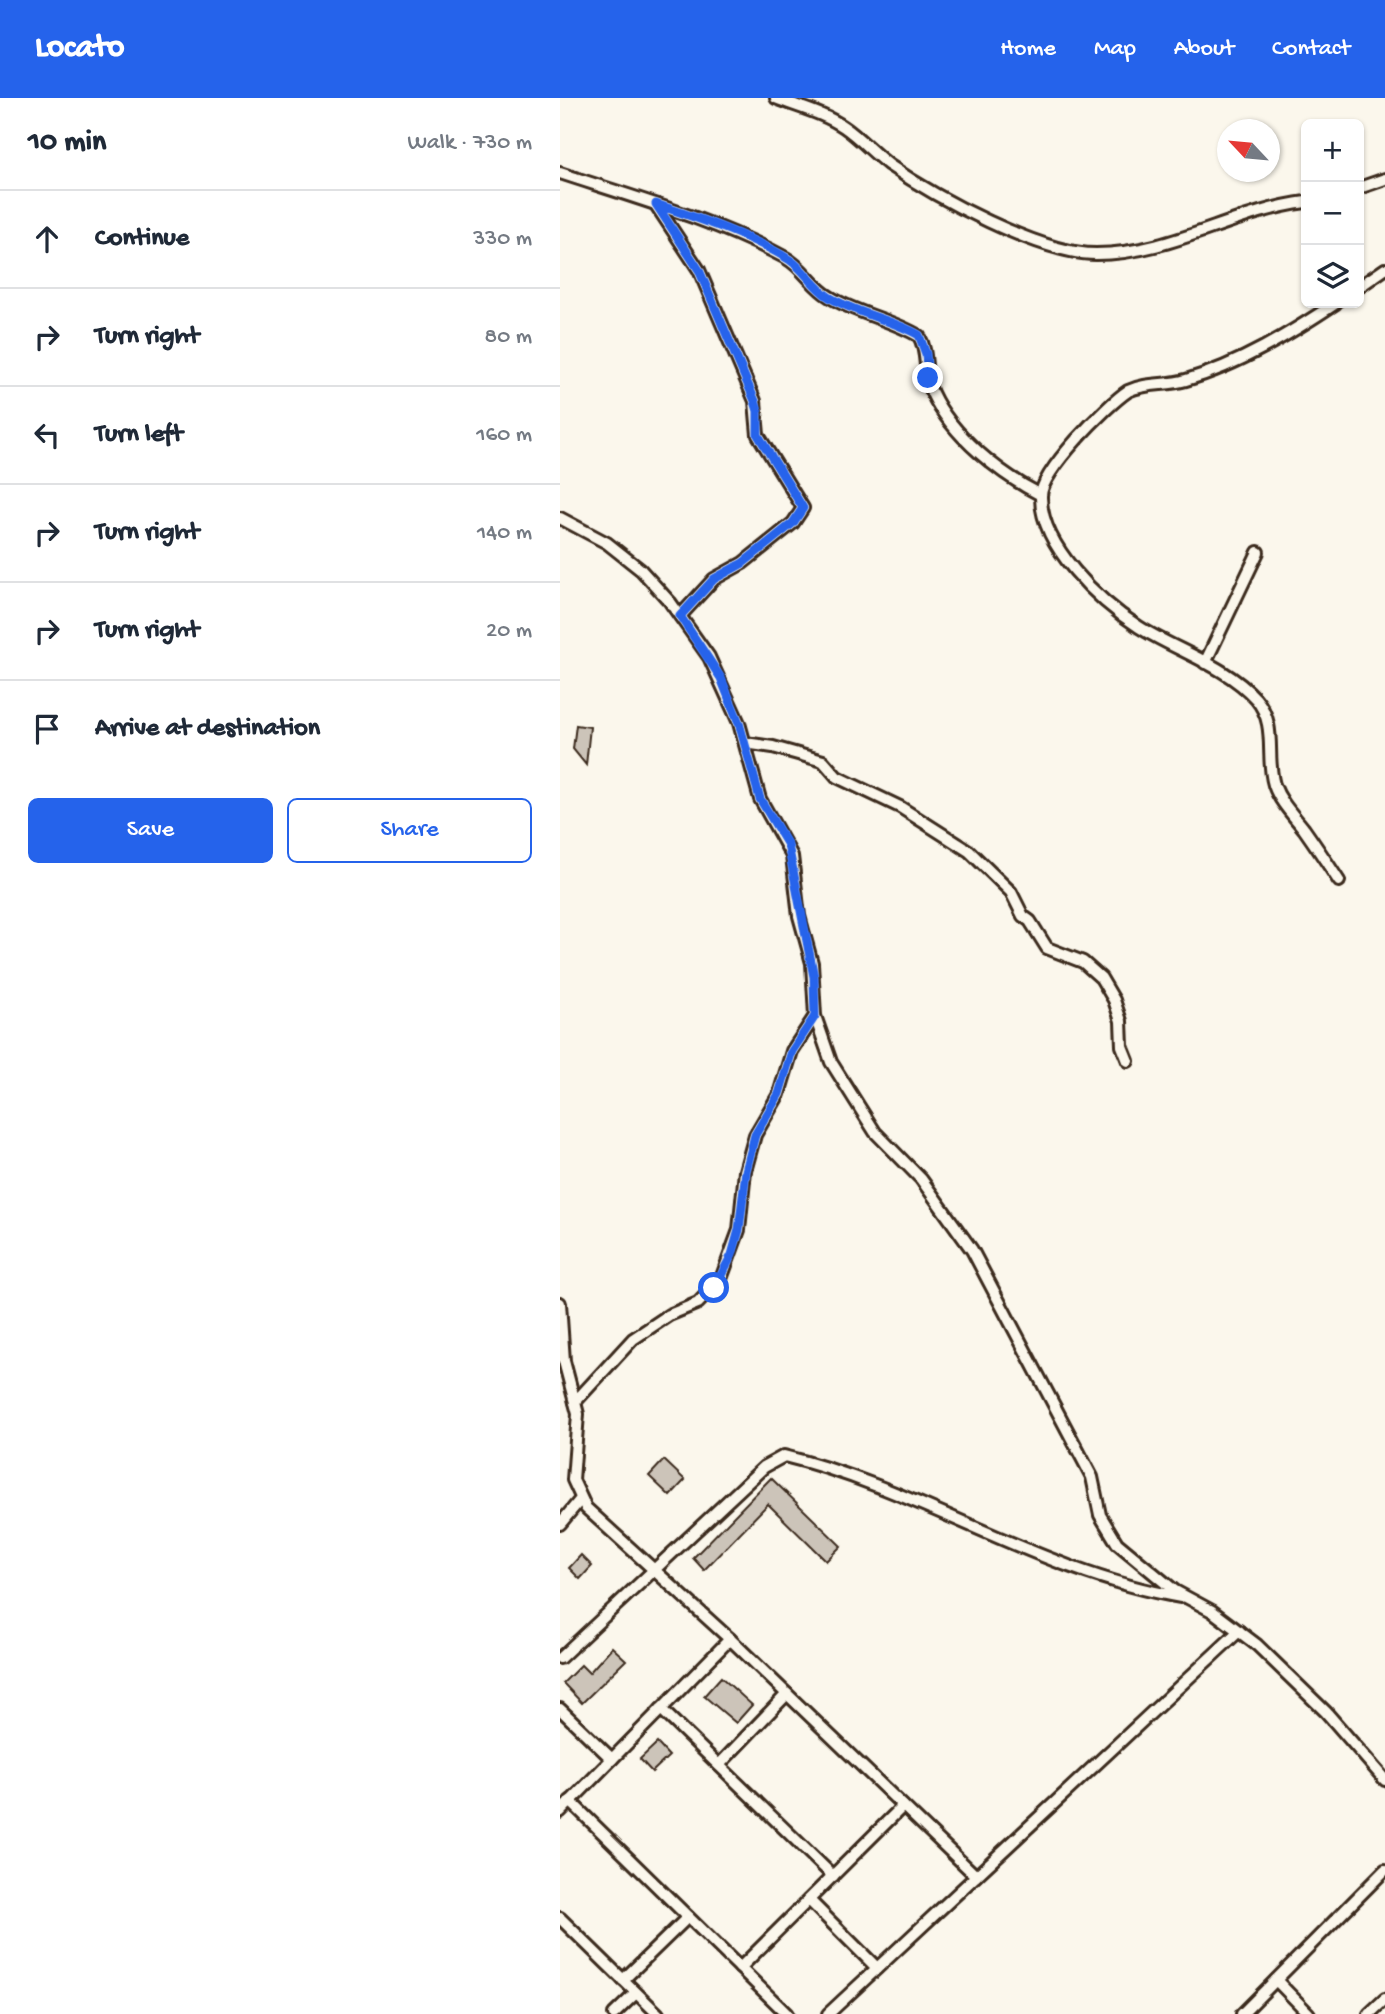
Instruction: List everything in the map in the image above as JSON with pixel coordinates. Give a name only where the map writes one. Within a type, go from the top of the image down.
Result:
[{"type":"street","points":[[776,98],[845,127],[907,177],[1009,232],[1051,246],[1096,254],[1157,245],[1213,230],[1267,209],[1301,203]]},
{"type":"street","points":[[560,173],[705,220],[788,259],[801,268],[815,287],[831,298],[919,335],[926,354],[931,391],[943,410],[984,455],[1041,495],[1056,543],[1081,579],[1138,626],[1205,663],[1255,698],[1264,712],[1271,734],[1274,785],[1339,881]]},
{"type":"street","points":[[1364,186],[1385,179]]},
{"type":"street","points":[[656,204],[699,270],[755,401],[758,411],[758,435],[803,508],[793,523],[743,563],[714,579],[680,616]]},
{"type":"street","points":[[1364,284],[1385,270]]},
{"type":"street","points":[[1041,495],[1047,479],[1059,461],[1128,391],[1138,387],[1185,381],[1208,373],[1286,334],[1328,308]]},
{"type":"street","points":[[560,518],[589,532],[625,556],[656,585],[721,678],[745,743],[760,799],[792,856],[799,916],[812,963],[815,1016],[831,1062],[874,1132],[921,1179],[972,1250],[1092,1477],[1100,1515],[1110,1534],[1185,1598]]},
{"type":"street","points":[[1205,663],[1258,552]]},
{"type":"street","points":[[745,743],[773,747],[823,761],[837,777],[900,807],[969,851],[1011,892],[1023,916],[1030,921],[1047,948],[1083,962],[1101,978],[1114,1000],[1121,1021],[1122,1046],[1128,1061]]},
{"type":"street","points":[[575,1402],[633,1339],[658,1321],[698,1303],[721,1279],[739,1230],[746,1171],[755,1135],[779,1094],[792,1051],[815,1016]]},
{"type":"street","points":[[560,1303],[564,1361],[575,1402],[578,1426],[572,1470],[580,1500],[600,1524],[654,1568],[730,1639],[976,1876]]},
{"type":"street","points":[[560,1658],[764,1467],[784,1456],[876,1486],[1105,1579],[1185,1598],[1212,1611],[1239,1631],[1326,1712],[1385,1780]]},
{"type":"street","points":[[560,1524],[580,1500]]},
{"type":"street","points":[[828,2014],[1239,1631]]},
{"type":"street","points":[[560,1812],[730,1639]]},
{"type":"street","points":[[719,1765],[787,1694]]},
{"type":"street","points":[[560,1709],[612,1759]]},
{"type":"street","points":[[661,1709],[833,1876]]},
{"type":"street","points":[[570,1801],[787,2014]]},
{"type":"street","points":[[740,1968],[904,1806]]},
{"type":"street","points":[[1242,2014],[1385,1870]]},
{"type":"street","points":[[809,1900],[877,1968]]},
{"type":"street","points":[[623,1980],[688,1917]]},
{"type":"street","points":[[560,1918],[658,2014]]},
{"type":"street","points":[[1276,1980],[1309,2014]]},
{"type":"street","points":[[614,2014],[636,1993]]},
{"type":"street","points":[[1369,2014],[1385,1998]]},
{"type":"building","points":[[576,725],[590,727],[586,765],[573,749]]},
{"type":"building","points":[[664,1460],[685,1480],[670,1496],[649,1476]]},
{"type":"building","points":[[771,1478],[841,1546],[826,1561],[768,1504],[704,1570],[693,1558]]},
{"type":"building","points":[[581,1555],[592,1566],[580,1579],[569,1568]]},
{"type":"building","points":[[612,1647],[626,1660],[582,1703],[563,1683],[581,1665],[589,1673]]},
{"type":"building","points":[[721,1677],[752,1705],[736,1723],[704,1696]]},
{"type":"building","points":[[657,1743],[669,1756],[652,1772],[640,1759]]},
{"type":"route","points":[[714,1288],[732,1255],[739,1230],[749,1153],[755,1135],[779,1094],[792,1051],[815,1016],[814,977],[799,916],[794,868],[788,845],[760,799],[739,723],[721,678],[680,616],[702,589],[721,573],[739,566],[793,523],[803,512],[803,508],[758,435],[758,411],[755,401],[737,365],[699,270],[656,204],[705,220],[788,259],[801,268],[815,287],[831,298],[919,335],[926,354],[928,378]]}]
